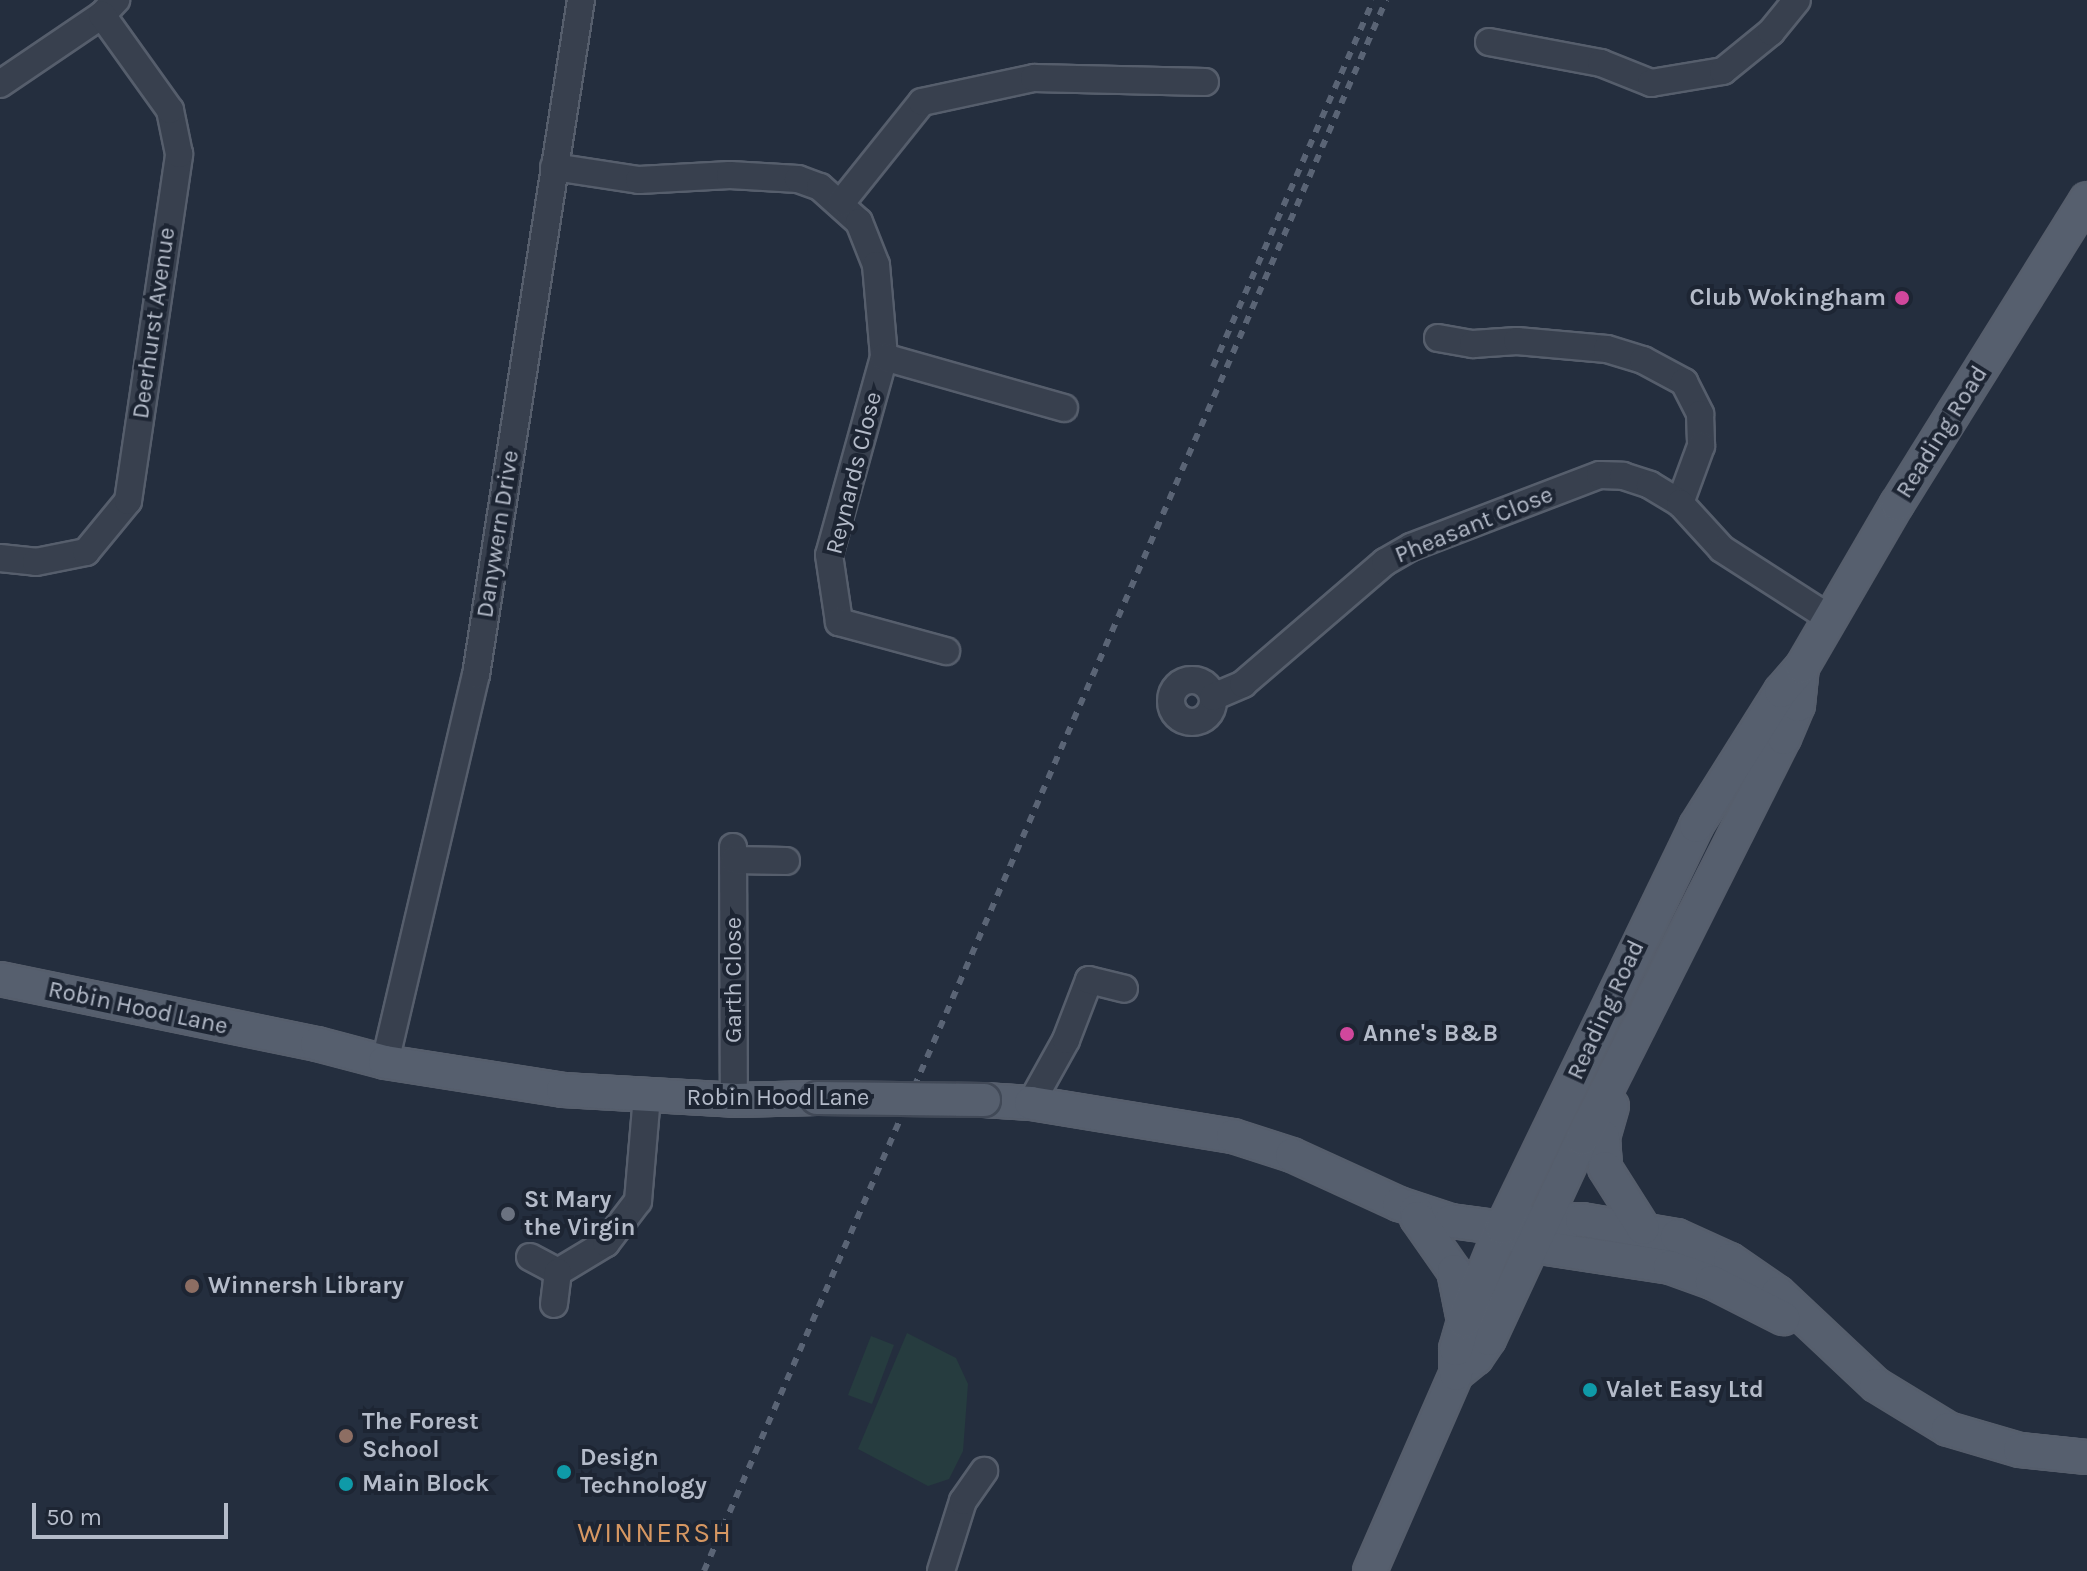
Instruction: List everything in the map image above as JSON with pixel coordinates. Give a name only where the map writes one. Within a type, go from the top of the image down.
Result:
[{"type":"main road","name":"Reading Road","points":[[1370,1571],[1456,1374],[1456,1349],[1464,1321],[1502,1228],[1696,826],[1781,691],[1802,667],[1828,617],[2087,199]]},
{"type":"main road","name":"Reading Road","points":[[1456,1374],[1476,1358],[1489,1339],[1618,1067],[1784,738],[1798,705],[1802,667]]},
{"type":"main road","name":"Robin Hood Lane","points":[[0,979],[317,1044],[385,1062],[563,1090],[734,1100],[817,1098],[1031,1103],[1233,1136],[1292,1155],[1416,1211],[1451,1221],[1540,1233]]},
{"type":"main road","points":[[1618,1067],[1603,1137],[1602,1157],[1610,1181],[1643,1228]]},
{"type":"main road","points":[[1416,1211],[1417,1218],[1454,1271],[1464,1321]]},
{"type":"main road","points":[[1540,1233],[1582,1220],[1677,1236],[1730,1260],[1778,1293],[1876,1385],[1948,1429],[2020,1450],[2087,1457]]},
{"type":"main road","points":[[1540,1233],[1670,1267],[1726,1288],[1829,1339]]},
{"type":"street","name":"Danywern Drive","points":[[385,1062],[476,675],[581,0]]},
{"type":"street","points":[[1489,42],[1601,63],[1651,83],[1723,71],[1771,32],[1797,0]]},
{"type":"street","points":[[0,84],[109,8]]},
{"type":"street","name":"Deerhurst Avenue","points":[[0,558],[36,562],[86,552],[128,501],[179,154],[170,110],[109,8]]},
{"type":"street","points":[[841,203],[922,102],[1034,78],[1205,82]]},
{"type":"street","name":"Reynards Close","points":[[554,167],[639,180],[730,175],[798,179],[820,187],[859,222],[876,265],[884,357],[829,555],[839,622],[946,651]]},
{"type":"street","points":[[1438,338],[1473,344],[1517,341],[1607,349],[1643,360],[1684,382],[1700,414],[1701,446],[1680,503]]},
{"type":"street","name":"Reynards Close","points":[[884,357],[1064,408]]},
{"type":"street","name":"Pheasant Close","points":[[1213,697],[1243,684],[1385,562],[1411,547],[1600,475],[1623,476],[1650,485],[1680,503],[1722,549],[1828,617]]},
{"type":"street","name":"Garth Close","points":[[734,1100],[734,854],[786,861]]},
{"type":"street","points":[[1031,1103],[1066,1040],[1089,980],[1124,989]]},
{"type":"street","points":[[558,1272],[606,1243],[638,1201],[647,1097]]},
{"type":"street","points":[[530,1257],[558,1272]]},
{"type":"street","points":[[554,1304],[558,1272]]},
{"type":"street","points":[[941,1571],[963,1501],[984,1471]]},
{"type":"green space","points":[[907,1333],[956,1358],[968,1384],[963,1451],[949,1479],[928,1486],[858,1449]]},
{"type":"green space","points":[[871,1336],[894,1345],[872,1404],[848,1395]]},
{"type":"railway","points":[[1213,367],[1373,0]]},
{"type":"railway","points":[[704,1571],[1386,0]]},
{"type":"place","name":"Club Wokingham","points":[[1902,298]]},
{"type":"place","name":"Anne's B&B","points":[[1347,1034]]},
{"type":"place","name":"St Mary the Virgin","points":[[508,1214]]},
{"type":"place","name":"Winnersh Library","points":[[192,1286]]},
{"type":"place","name":"Valet Easy Ltd","points":[[1590,1390]]},
{"type":"place","name":"The Forest School","points":[[346,1436]]},
{"type":"place","name":"Design Technology","points":[[564,1472]]},
{"type":"place","name":"Main Block","points":[[346,1484]]},
{"type":"district","name":"WINNERSH","points":[[655,1533]]}]
